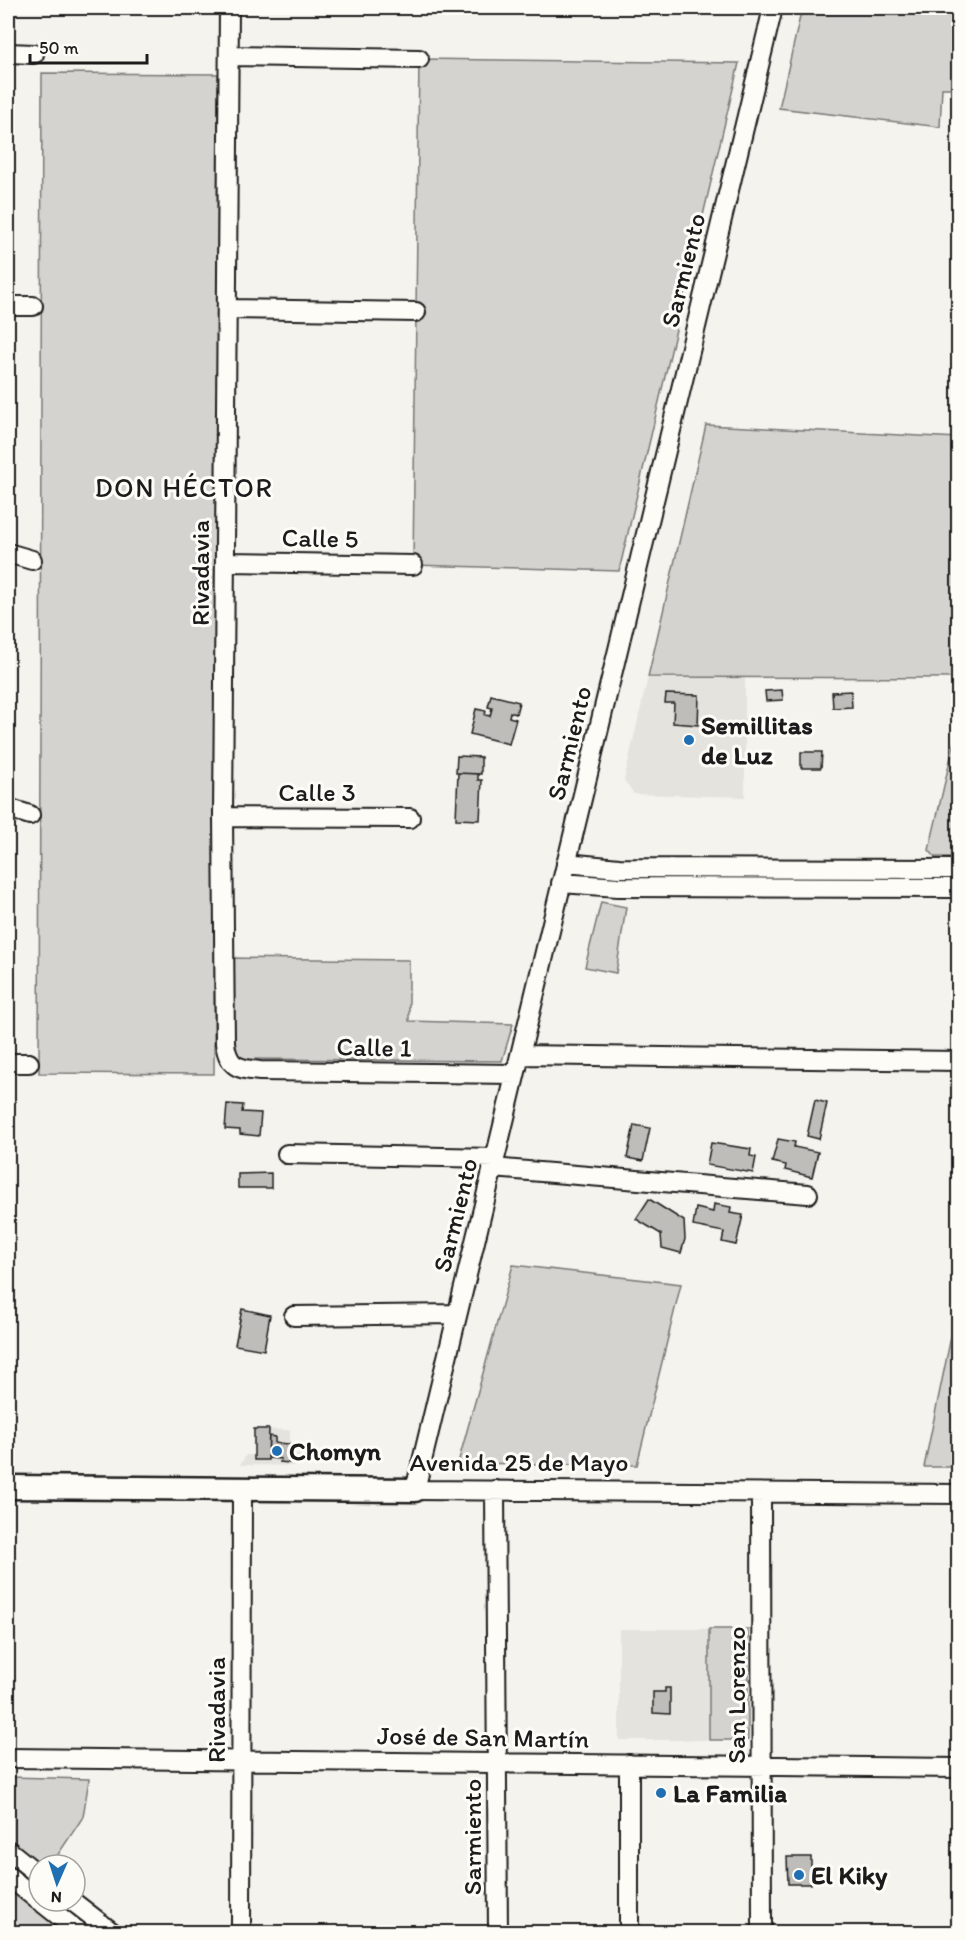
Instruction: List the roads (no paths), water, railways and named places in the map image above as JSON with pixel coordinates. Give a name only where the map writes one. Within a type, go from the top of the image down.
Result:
[{"type":"main road","name":"Avenida 25 de Mayo","points":[[8,1487],[415,1490]]},
{"type":"street","name":"Rivadavia","points":[[229,8],[223,817],[225,1043],[227,1056],[233,1065]]},
{"type":"street","name":"Sarmiento","points":[[415,1490],[773,8]]},
{"type":"street","points":[[8,53],[34,54]]},
{"type":"street","points":[[229,56],[419,59]]},
{"type":"street","points":[[8,306],[33,306]]},
{"type":"street","points":[[227,309],[416,312]]},
{"type":"street","points":[[8,553],[32,560]]},
{"type":"street","name":"Calle 5","points":[[225,562],[413,565]]},
{"type":"street","points":[[8,808],[30,816]]},
{"type":"street","name":"Calle 3","points":[[223,817],[411,818]]},
{"type":"street","points":[[566,863],[619,868],[958,869]]},
{"type":"street","points":[[561,883],[618,888],[958,888]]},
{"type":"street","points":[[520,1055],[958,1061]]},
{"type":"street","points":[[8,1063],[29,1063]]},
{"type":"street","name":"Calle 1","points":[[233,1065],[247,1070],[260,1071],[515,1074]]},
{"type":"street","points":[[287,1154],[494,1163],[808,1194]]},
{"type":"street","points":[[294,1316],[457,1314]]},
{"type":"street","name":"Rivadavia","points":[[241,1932],[242,1488]]},
{"type":"street","name":"Avenida 25 de Mayo","points":[[415,1490],[958,1494]]},
{"type":"street","name":"Sarmiento","points":[[495,1490],[498,1932]]},
{"type":"street","name":"San Lorenzo","points":[[761,1492],[762,1932]]},
{"type":"street","name":"José de San Martín","points":[[8,1758],[958,1768]]},
{"type":"street","points":[[629,1932],[630,1764]]},
{"type":"street","points":[[8,1850],[27,1865]]},
{"type":"street","points":[[8,1876],[27,1891]]},
{"type":"street","points":[[54,1913],[79,1932]]},
{"type":"street","points":[[87,1913],[112,1932]]},
{"type":"place","name":"Semillitas de Luz","points":[[689,740]]},
{"type":"place","name":"Chomyn","points":[[277,1451]]},
{"type":"place","name":"La Familia","points":[[661,1793]]},
{"type":"place","name":"El Kiky","points":[[799,1875]]},
{"type":"district","name":"DON HÉCTOR","points":[[184,487]]}]
